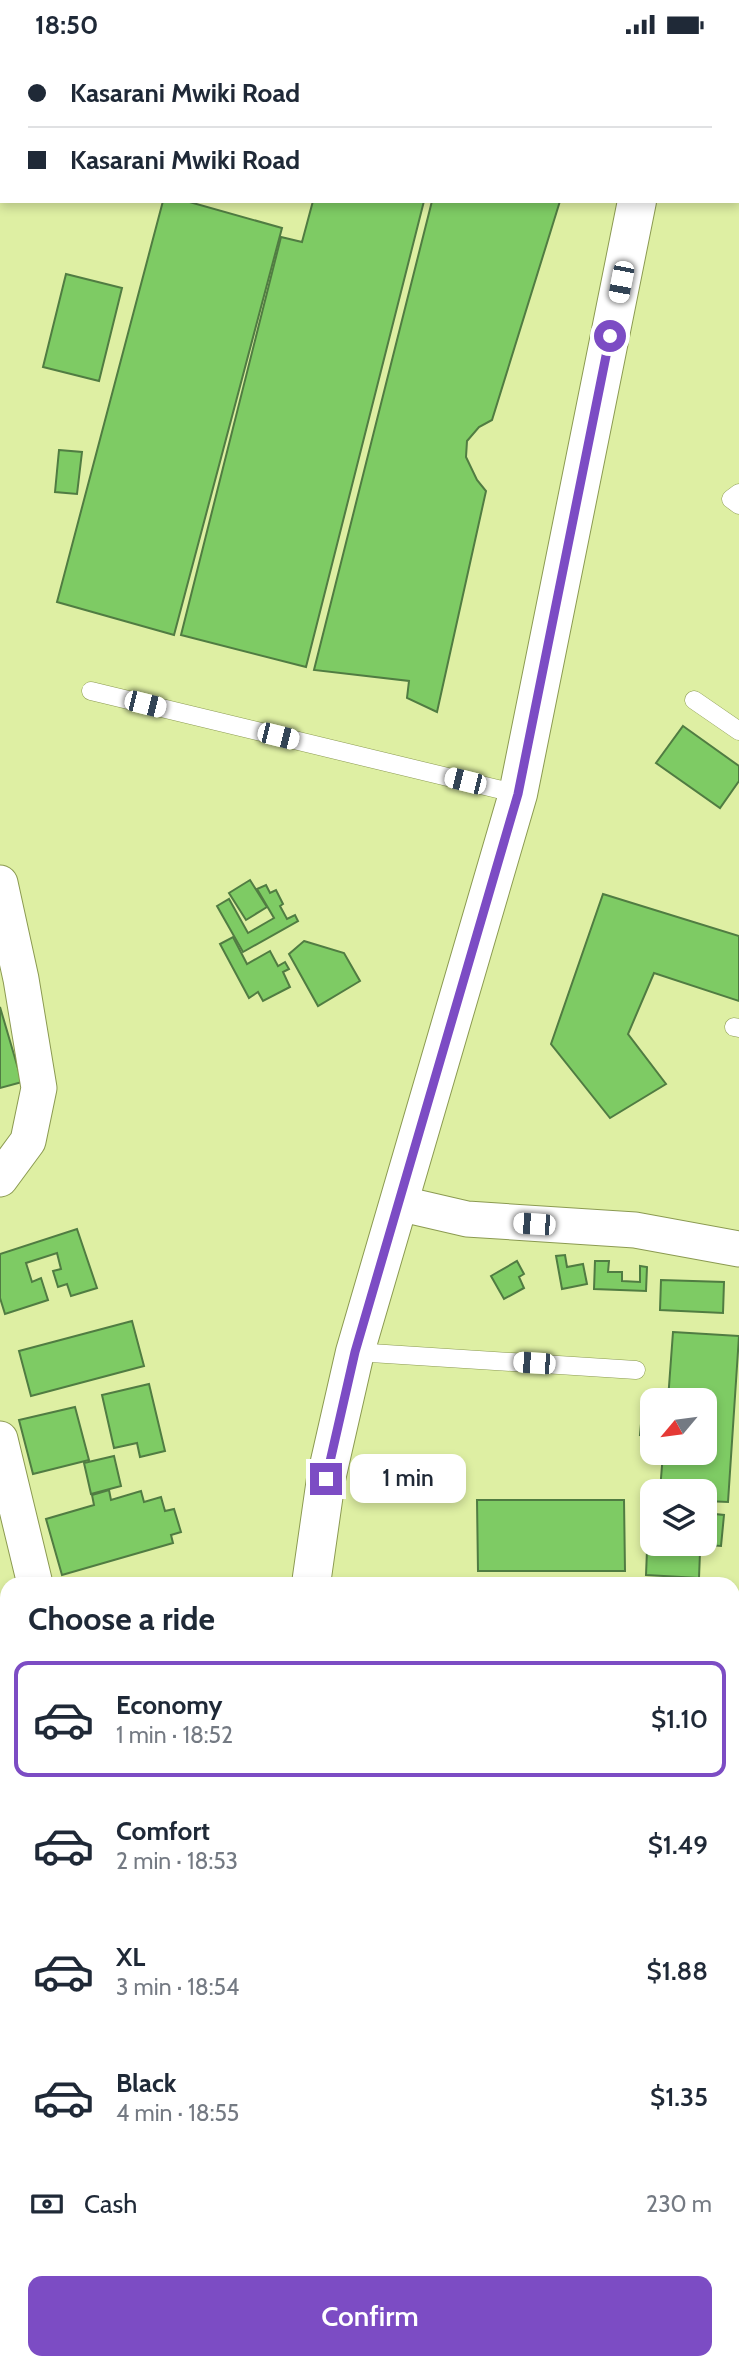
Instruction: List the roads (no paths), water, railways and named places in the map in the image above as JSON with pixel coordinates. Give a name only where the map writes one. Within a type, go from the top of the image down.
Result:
[{"type":"main road","points":[[312,1577],[326,1479],[355,1352],[518,794],[637,203]]},
{"type":"street","points":[[0,883],[21,979],[39,1088],[28,1141],[0,1179]]},
{"type":"street","points":[[398,1203],[467,1219],[635,1230],[739,1249]]},
{"type":"street","points":[[0,1439],[33,1577]]},
{"type":"lane","points":[[739,493],[731,499],[739,505]]},
{"type":"lane","points":[[91,691],[518,794]]},
{"type":"lane","points":[[694,700],[739,731]]},
{"type":"lane","points":[[355,1352],[636,1370]]}]
